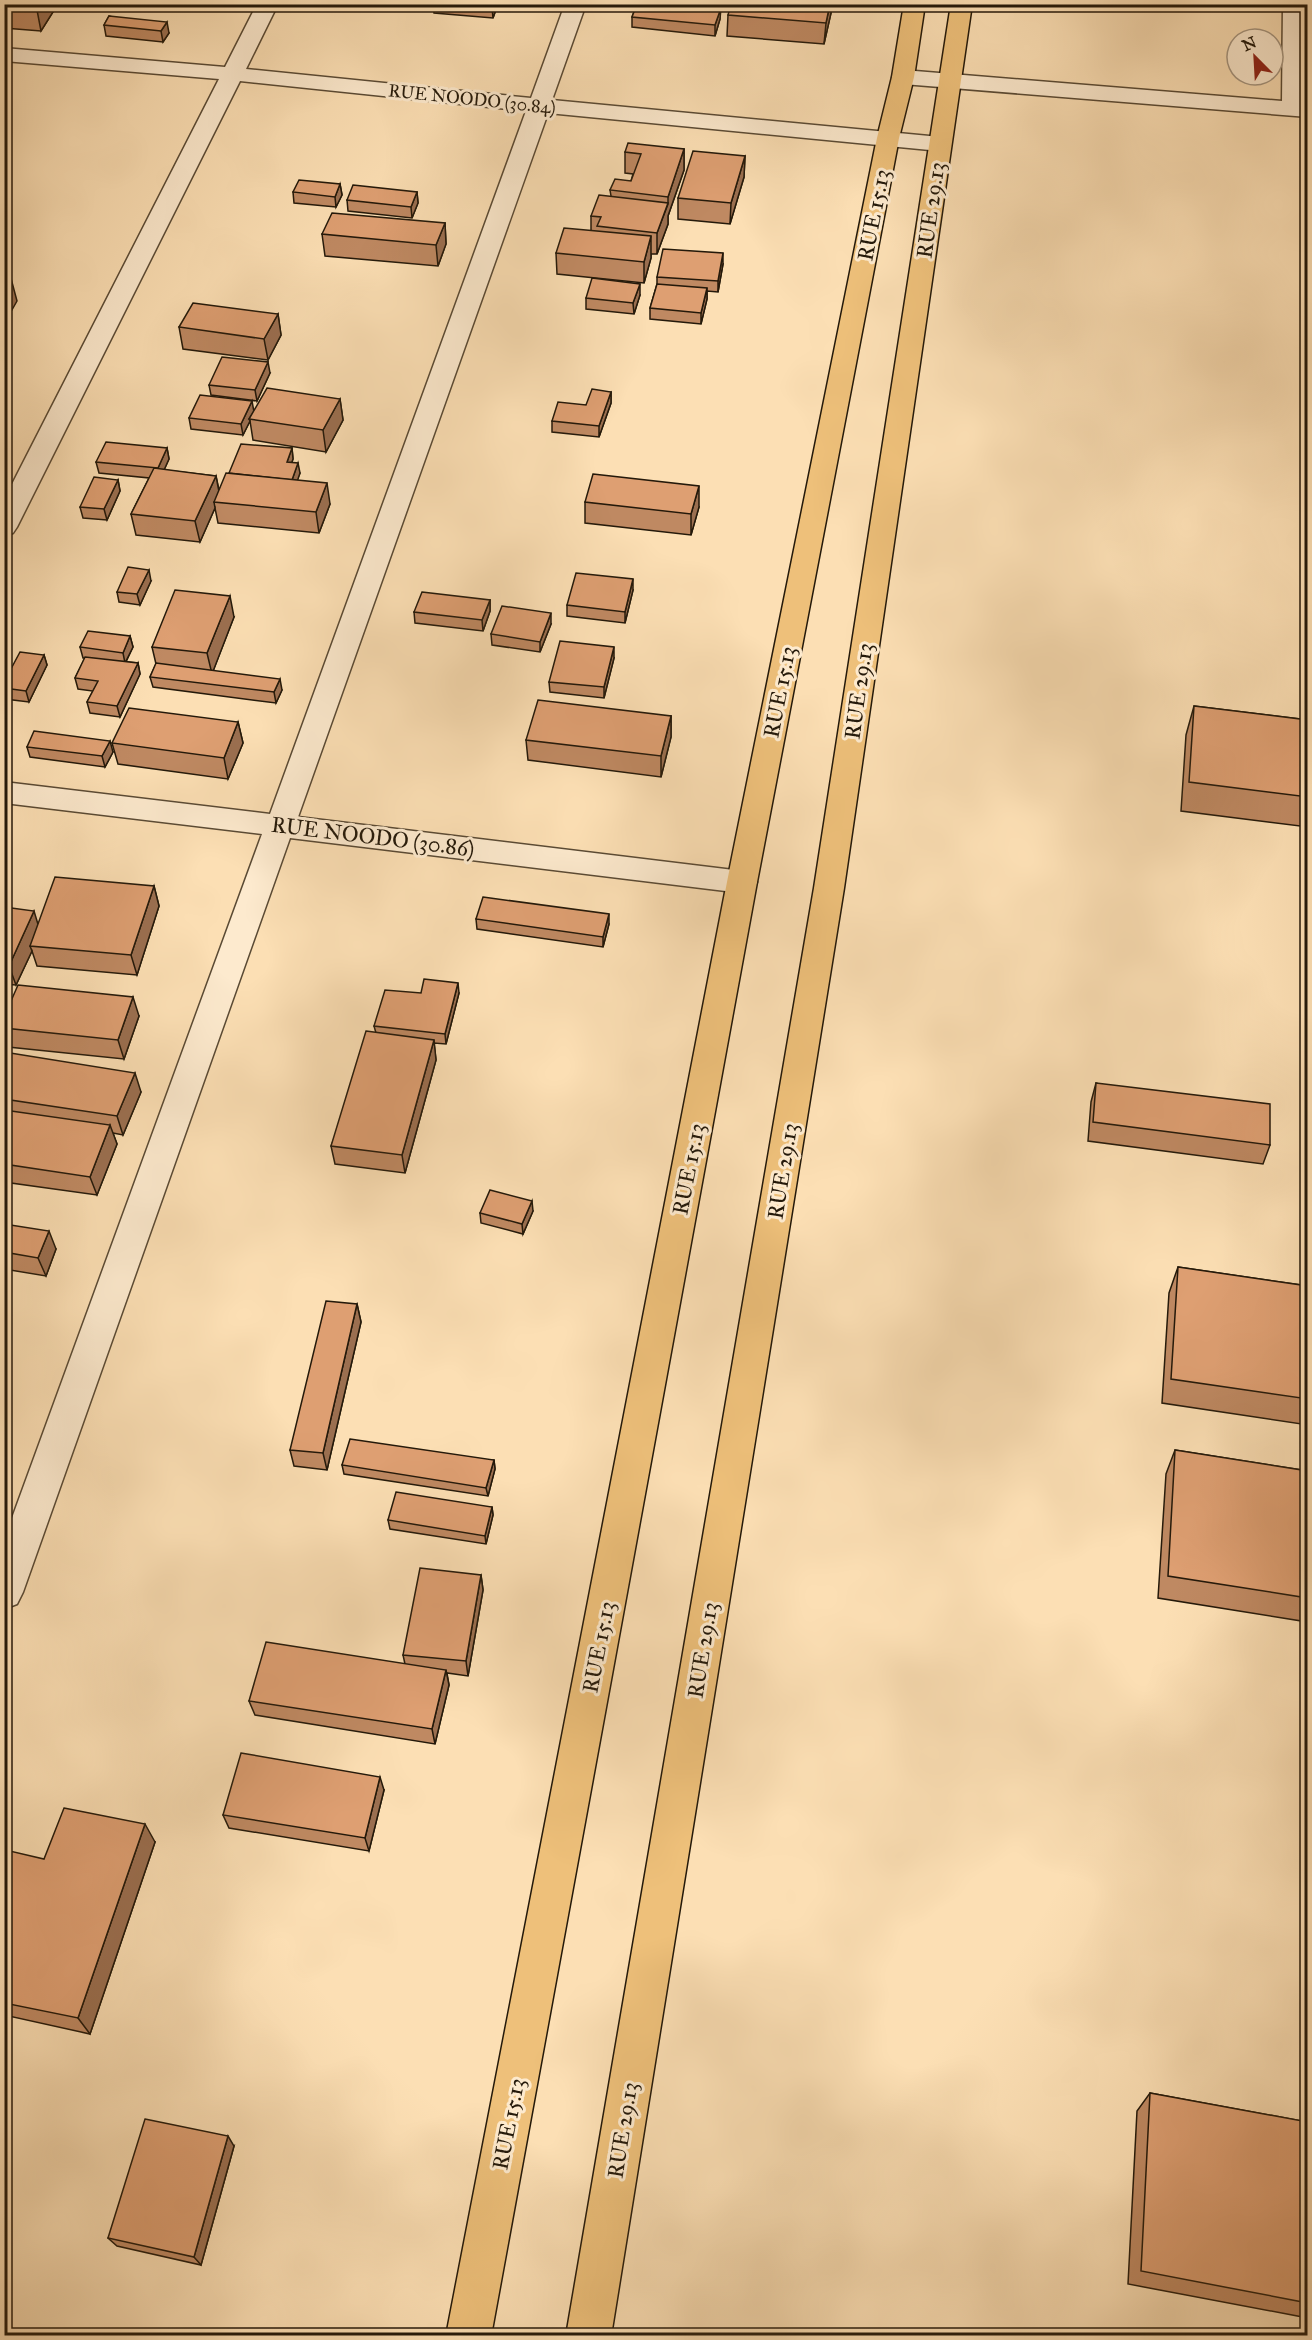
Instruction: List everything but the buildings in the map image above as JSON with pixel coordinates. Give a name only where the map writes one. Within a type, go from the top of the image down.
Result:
[{"type":"main road","name":"RUE 15.13","points":[[468,2336],[742,882],[888,138],[903,76],[915,4]]},
{"type":"main road","name":"RUE 29.13","points":[[588,2336],[829,888],[962,4]]},
{"type":"street","points":[[4,527],[268,4]]},
{"type":"street","points":[[4,1592],[576,4]]},
{"type":"street","points":[[903,76],[1300,109],[1294,4]]},
{"type":"street","name":"RUE NOODO (30.84)","points":[[4,54],[233,74],[940,144]]},
{"type":"street","name":"RUE NOODO (30.86)","points":[[4,792],[742,882]]}]
